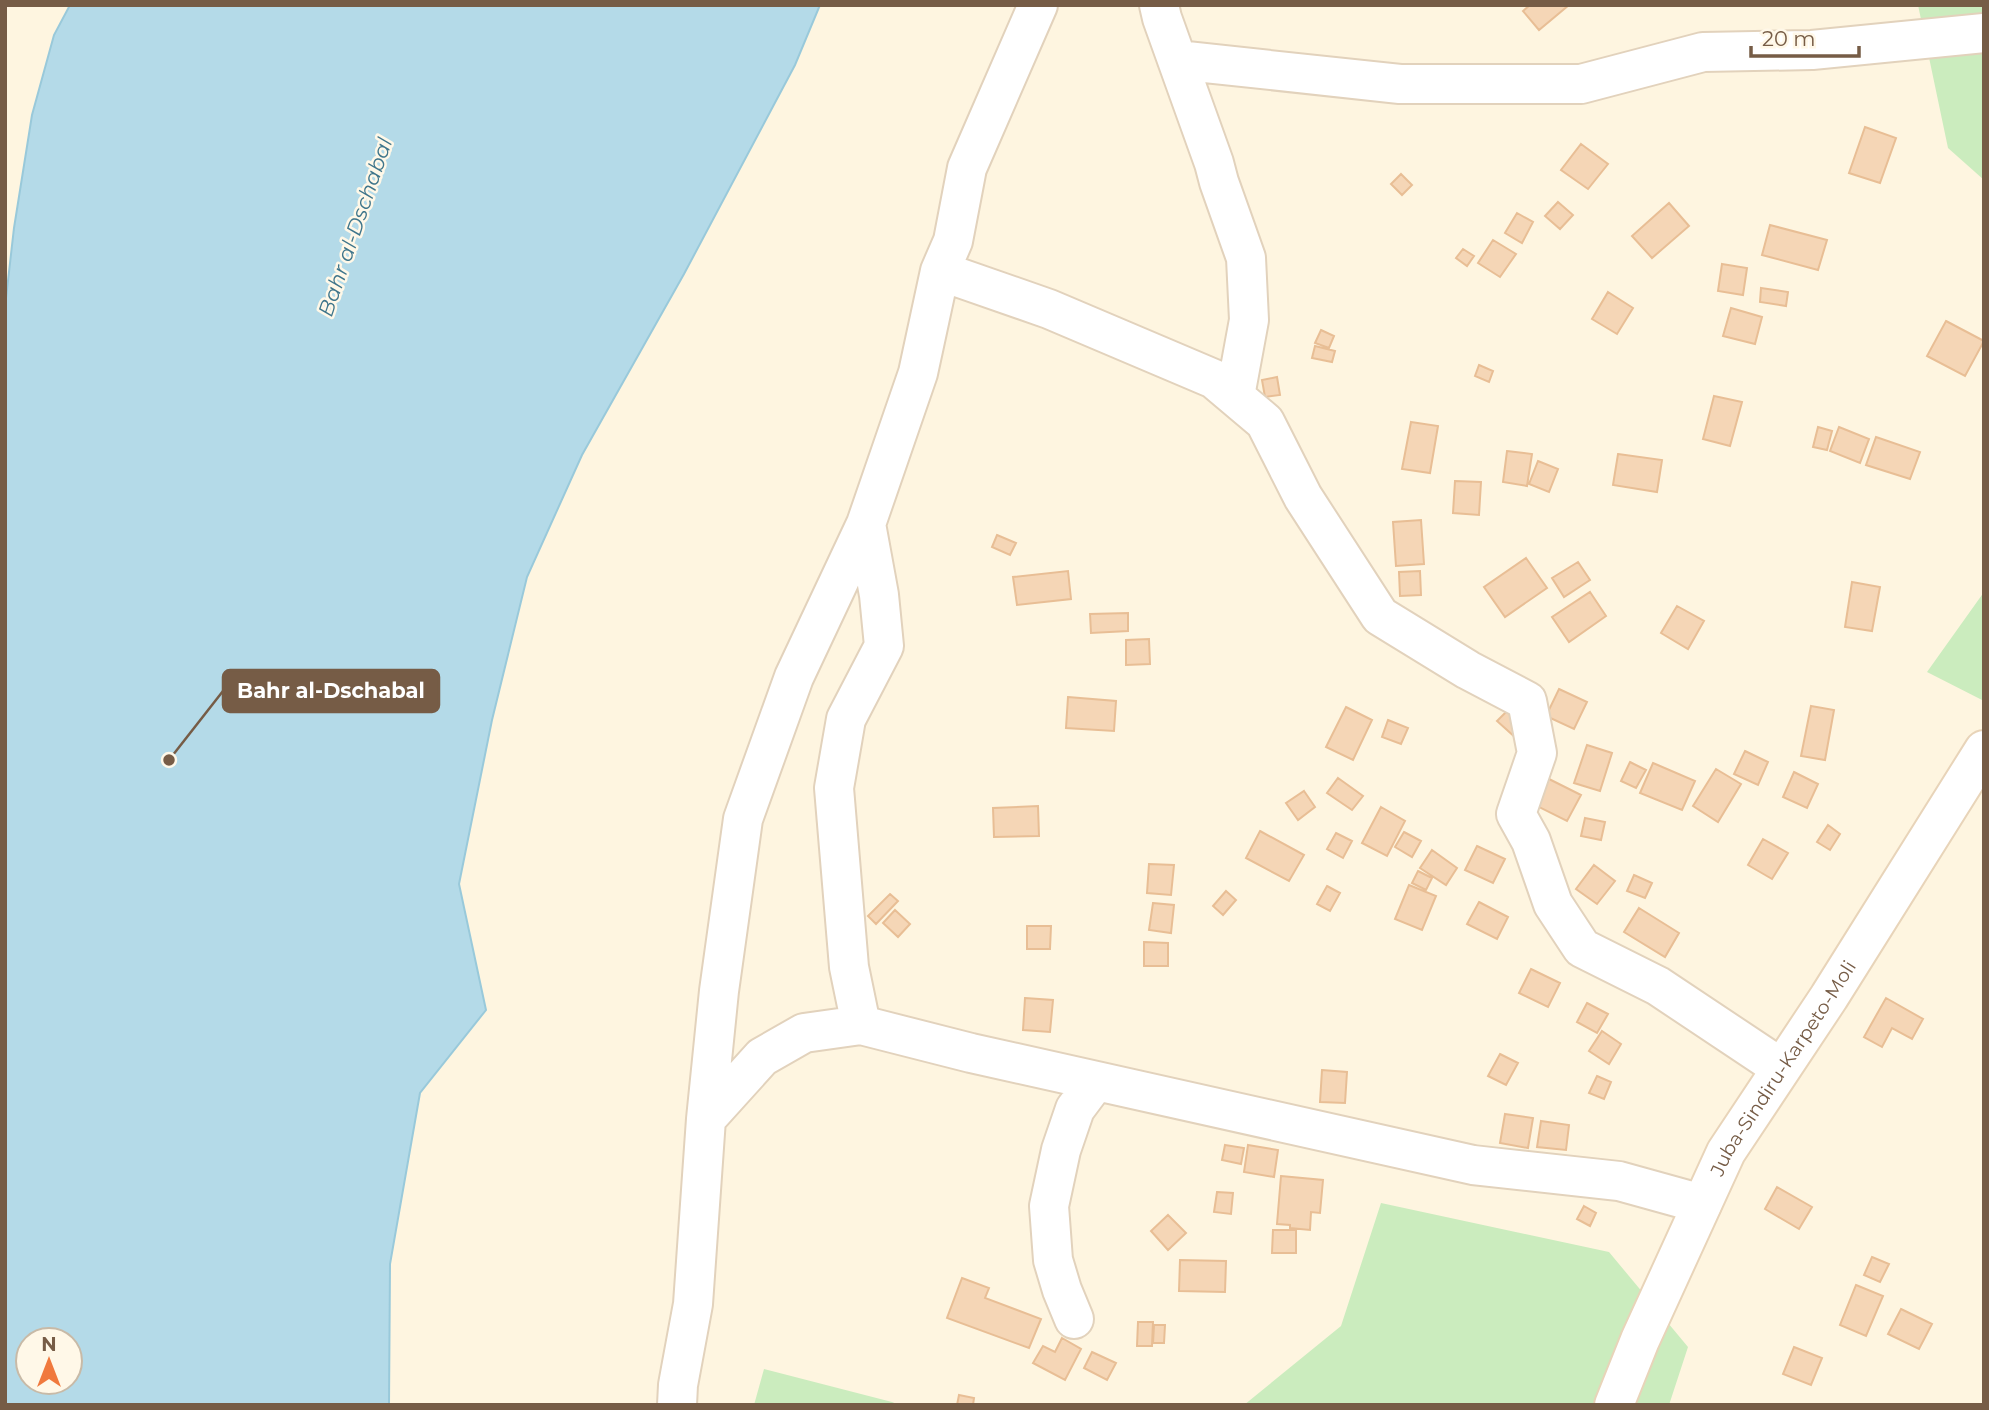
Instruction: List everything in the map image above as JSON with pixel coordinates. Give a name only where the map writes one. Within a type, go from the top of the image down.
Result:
[{"type":"street","points":[[677,1405],[692,1304],[719,991],[743,819],[794,677],[866,524],[918,373],[940,271],[953,241],[967,168],[1038,5]]},
{"type":"street","points":[[1159,5],[1246,258],[1249,320],[1235,396]]},
{"type":"street","points":[[1177,60],[1400,84],[1581,84],[1703,52],[1812,50],[1984,33]]},
{"type":"street","points":[[940,271],[1049,309],[1214,379],[1265,422],[1303,497],[1380,616],[1468,670],[1527,701],[1537,753],[1516,814],[1531,841],[1553,904],[1582,948],[1658,986],[1781,1068]]},
{"type":"street","points":[[861,1025],[849,967],[834,788],[846,719],[884,646],[879,594],[866,524]]},
{"type":"street","name":"Juba-Sindiru-Karpeto-Moli","points":[[1614,1405],[1640,1340],[1726,1152],[1829,997],[1984,750]]},
{"type":"street","points":[[706,1119],[762,1057],[804,1033],[861,1025],[971,1053],[1473,1165],[1619,1181],[1702,1204]]},
{"type":"street","points":[[1074,1319],[1053,1260],[1049,1206],[1061,1150],[1075,1109],[1096,1081]]},
{"type":"green space","points":[[1918,5],[1984,5],[1984,180],[1948,148]]},
{"type":"green space","points":[[1984,592],[1984,701],[1927,672]]},
{"type":"green space","points":[[1381,1203],[1609,1252],[1688,1347],[1669,1405],[1244,1405],[1341,1326]]},
{"type":"green space","points":[[764,1369],[892,1402],[899,1405],[754,1405]]},
{"type":"water","points":[[70,5],[820,5],[795,65],[684,274],[582,455],[527,577],[492,720],[459,884],[486,1010],[420,1093],[390,1264],[389,1405],[5,1405],[5,307],[32,115],[54,35]]},
{"type":"building","points":[[1530,5],[1569,5],[1539,30],[1523,11]]},
{"type":"building","points":[[1865,127],[1896,138],[1880,183],[1849,173]]},
{"type":"building","points":[[1581,144],[1608,164],[1588,189],[1561,170]]},
{"type":"building","points":[[1401,174],[1412,185],[1402,195],[1391,184]]},
{"type":"building","points":[[1558,202],[1573,215],[1560,229],[1545,216]]},
{"type":"building","points":[[1669,203],[1689,226],[1652,258],[1632,236]]},
{"type":"building","points":[[1517,213],[1533,222],[1522,243],[1505,233]]},
{"type":"building","points":[[1770,225],[1827,240],[1818,270],[1762,255]]},
{"type":"building","points":[[1493,240],[1516,254],[1500,277],[1478,263]]},
{"type":"building","points":[[1463,249],[1474,256],[1467,266],[1456,258]]},
{"type":"building","points":[[1722,264],[1747,268],[1743,295],[1718,291]]},
{"type":"building","points":[[1761,288],[1788,292],[1786,306],[1760,302]]},
{"type":"building","points":[[1608,292],[1633,308],[1617,334],[1592,319]]},
{"type":"building","points":[[1731,308],[1762,317],[1755,344],[1723,336]]},
{"type":"building","points":[[1946,321],[1984,341],[1965,376],[1927,356]]},
{"type":"building","points":[[1321,330],[1334,336],[1329,348],[1315,343]]},
{"type":"building","points":[[1315,346],[1335,351],[1332,362],[1312,358]]},
{"type":"building","points":[[1479,365],[1493,371],[1489,382],[1475,376]]},
{"type":"building","points":[[1277,377],[1280,395],[1265,397],[1262,380]]},
{"type":"building","points":[[1714,396],[1742,402],[1730,446],[1703,439]]},
{"type":"building","points":[[1411,422],[1438,426],[1430,473],[1402,469]]},
{"type":"building","points":[[1818,427],[1832,431],[1827,450],[1813,447]]},
{"type":"building","points":[[1839,427],[1869,439],[1860,463],[1830,451]]},
{"type":"building","points":[[1876,437],[1920,452],[1910,479],[1866,465]]},
{"type":"building","points":[[1507,451],[1532,454],[1527,486],[1503,482]]},
{"type":"building","points":[[1618,454],[1662,460],[1657,492],[1613,485]]},
{"type":"building","points":[[1538,461],[1558,469],[1549,492],[1529,484]]},
{"type":"building","points":[[1455,481],[1481,482],[1479,515],[1453,513]]},
{"type":"building","points":[[1421,520],[1424,564],[1396,566],[1393,522]]},
{"type":"building","points":[[997,535],[1016,543],[1010,555],[992,547]]},
{"type":"building","points":[[1526,558],[1547,588],[1505,617],[1484,587]]},
{"type":"building","points":[[1578,562],[1590,580],[1564,597],[1552,578]]},
{"type":"building","points":[[1068,571],[1071,599],[1017,605],[1013,577]]},
{"type":"building","points":[[1420,571],[1421,595],[1400,596],[1399,572]]},
{"type":"building","points":[[1852,582],[1880,587],[1872,631],[1845,627]]},
{"type":"building","points":[[1590,592],[1606,616],[1569,642],[1552,617]]},
{"type":"building","points":[[1677,606],[1704,621],[1688,649],[1661,633]]},
{"type":"building","points":[[1128,613],[1128,631],[1091,633],[1090,614]]},
{"type":"building","points":[[1149,639],[1150,664],[1126,665],[1126,640]]},
{"type":"building","points":[[1559,689],[1587,702],[1574,729],[1546,716]]},
{"type":"building","points":[[1068,697],[1116,701],[1114,731],[1066,728]]},
{"type":"building","points":[[1811,706],[1834,710],[1825,760],[1801,756]]},
{"type":"building","points":[[1346,707],[1372,720],[1353,760],[1326,747]]},
{"type":"building","points":[[1511,707],[1516,738],[1497,721]]},
{"type":"building","points":[[1388,720],[1408,728],[1401,744],[1382,737]]},
{"type":"building","points":[[1587,745],[1612,753],[1600,791],[1574,783]]},
{"type":"building","points":[[1745,751],[1768,762],[1758,785],[1734,774]]},
{"type":"building","points":[[1630,762],[1646,770],[1636,788],[1621,781]]},
{"type":"building","points":[[1653,763],[1695,781],[1682,810],[1640,793]]},
{"type":"building","points":[[1716,769],[1741,784],[1718,822],[1693,806]]},
{"type":"building","points":[[1794,772],[1818,784],[1807,808],[1783,797]]},
{"type":"building","points":[[1537,773],[1581,795],[1567,821],[1523,799]]},
{"type":"building","points":[[1338,778],[1363,796],[1352,810],[1327,793]]},
{"type":"building","points":[[1304,791],[1315,807],[1298,820],[1286,803]]},
{"type":"building","points":[[1038,806],[1039,836],[994,837],[993,808]]},
{"type":"building","points":[[1381,807],[1405,821],[1387,856],[1362,843]]},
{"type":"building","points":[[1585,818],[1605,822],[1601,840],[1581,836]]},
{"type":"building","points":[[1828,825],[1840,834],[1830,850],[1817,842]]},
{"type":"building","points":[[1260,831],[1304,855],[1289,881],[1246,858]]},
{"type":"building","points":[[1404,832],[1421,841],[1412,857],[1395,847]]},
{"type":"building","points":[[1336,833],[1352,841],[1343,858],[1327,849]]},
{"type":"building","points":[[1763,839],[1788,853],[1772,879],[1748,865]]},
{"type":"building","points":[[1477,846],[1505,859],[1493,883],[1465,870]]},
{"type":"building","points":[[1432,850],[1457,868],[1446,885],[1420,868]]},
{"type":"building","points":[[1149,864],[1174,865],[1171,895],[1147,893]]},
{"type":"building","points":[[1594,865],[1615,881],[1597,904],[1576,889]]},
{"type":"building","points":[[1418,871],[1432,878],[1426,890],[1412,883]]},
{"type":"building","points":[[1634,875],[1652,883],[1645,898],[1627,891]]},
{"type":"building","points":[[1409,885],[1436,896],[1422,930],[1395,919]]},
{"type":"building","points":[[1327,886],[1340,893],[1330,911],[1317,904]]},
{"type":"building","points":[[1226,891],[1236,900],[1223,915],[1213,906]]},
{"type":"building","points":[[890,894],[898,901],[876,924],[868,916]]},
{"type":"building","points":[[1479,902],[1508,917],[1497,939],[1467,924]]},
{"type":"building","points":[[1153,903],[1174,905],[1171,933],[1149,930]]},
{"type":"building","points":[[1639,908],[1679,933],[1665,957],[1624,932]]},
{"type":"building","points":[[895,910],[910,924],[898,937],[883,923]]},
{"type":"building","points":[[1027,926],[1051,926],[1050,949],[1027,949]]},
{"type":"building","points":[[1144,942],[1168,943],[1168,966],[1144,966]]},
{"type":"building","points":[[1531,969],[1560,983],[1548,1007],[1519,993]]},
{"type":"building","points":[[1025,998],[1053,1000],[1050,1032],[1023,1030]]},
{"type":"building","points":[[1886,998],[1923,1019],[1912,1039],[1892,1028],[1882,1047],[1864,1037]]},
{"type":"building","points":[[1587,1003],[1608,1014],[1597,1033],[1577,1022]]},
{"type":"building","points":[[1602,1031],[1621,1044],[1609,1064],[1589,1051]]},
{"type":"building","points":[[1500,1054],[1518,1063],[1506,1085],[1488,1076]]},
{"type":"building","points":[[1322,1070],[1347,1072],[1345,1103],[1320,1102]]},
{"type":"building","points":[[1597,1076],[1611,1082],[1604,1099],[1589,1093]]},
{"type":"building","points":[[1505,1114],[1533,1118],[1528,1148],[1500,1143]]},
{"type":"building","points":[[1541,1121],[1569,1125],[1566,1150],[1537,1147]]},
{"type":"building","points":[[1225,1145],[1244,1148],[1241,1164],[1222,1160]]},
{"type":"building","points":[[1248,1145],[1278,1150],[1274,1177],[1244,1172]]},
{"type":"building","points":[[1281,1176],[1323,1180],[1320,1213],[1311,1212],[1310,1230],[1277,1224]]},
{"type":"building","points":[[1777,1187],[1812,1207],[1799,1229],[1765,1209]]},
{"type":"building","points":[[1217,1192],[1233,1193],[1231,1214],[1214,1212]]},
{"type":"building","points":[[1584,1206],[1596,1213],[1590,1226],[1577,1219]]},
{"type":"building","points":[[1168,1215],[1186,1233],[1168,1250],[1151,1231]]},
{"type":"building","points":[[1273,1230],[1296,1230],[1296,1253],[1272,1253]]},
{"type":"building","points":[[1872,1257],[1889,1264],[1880,1282],[1864,1275]]},
{"type":"building","points":[[1180,1260],[1226,1261],[1225,1292],[1179,1291]]},
{"type":"building","points":[[962,1278],[989,1288],[985,1298],[1041,1319],[1029,1348],[947,1318]]},
{"type":"building","points":[[1856,1285],[1883,1296],[1866,1336],[1840,1325]]},
{"type":"building","points":[[1901,1309],[1932,1324],[1919,1349],[1888,1334]]},
{"type":"building","points":[[1138,1322],[1153,1322],[1152,1346],[1137,1346]]},
{"type":"building","points":[[1154,1325],[1165,1325],[1164,1343],[1153,1343]]},
{"type":"building","points":[[1062,1338],[1081,1349],[1065,1380],[1033,1363],[1043,1346],[1055,1352]]},
{"type":"building","points":[[1794,1347],[1822,1358],[1811,1385],[1783,1374]]},
{"type":"building","points":[[1092,1352],[1116,1363],[1107,1380],[1084,1368]]},
{"type":"building","points":[[959,1395],[974,1398],[973,1405],[957,1405]]},
{"type":"place","name":"Bahr al-Dschabal","points":[[169,760]]}]
